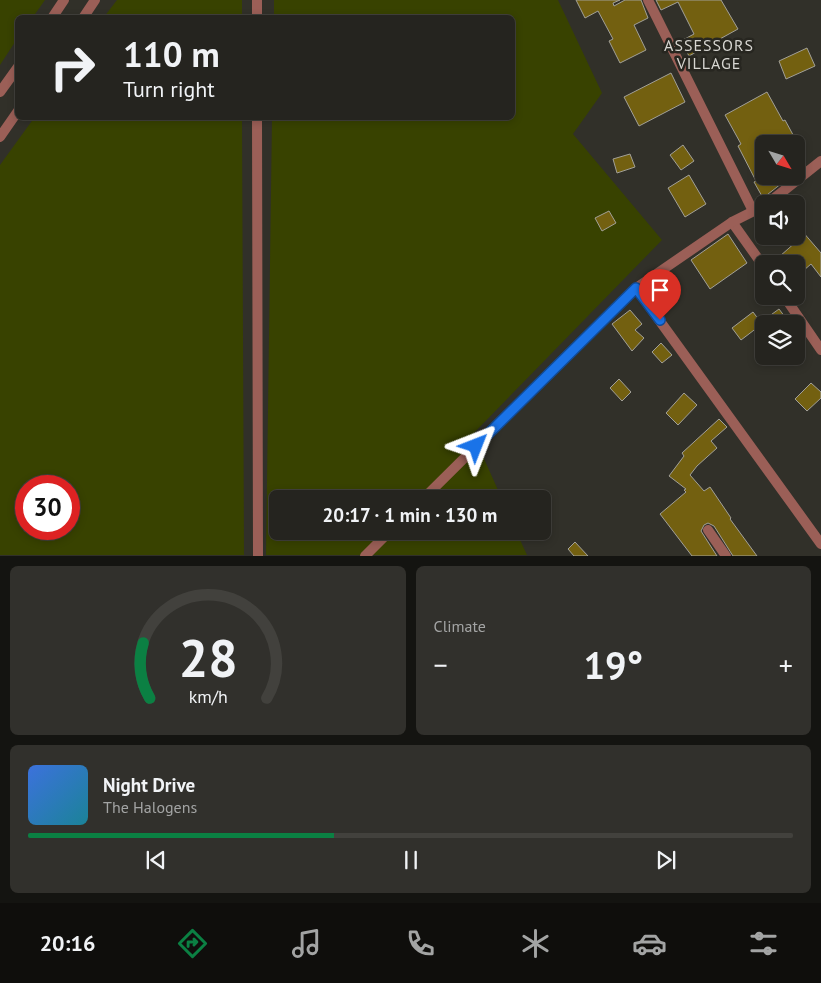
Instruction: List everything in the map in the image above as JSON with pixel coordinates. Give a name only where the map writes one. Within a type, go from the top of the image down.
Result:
[{"type":"street","points":[[54,15],[64,0]]},
{"type":"street","points":[[85,15],[95,0]]},
{"type":"street","points":[[257,0],[258,15]]},
{"type":"street","points":[[432,490],[636,288],[732,222],[753,211],[648,0]]},
{"type":"street","points":[[0,92],[15,71]]},
{"type":"street","points":[[0,136],[15,115]]},
{"type":"street","points":[[258,120],[258,556]]},
{"type":"street","points":[[778,195],[821,161]]},
{"type":"street","points":[[732,222],[755,255]]},
{"type":"street","points":[[636,288],[821,544]]},
{"type":"street","points":[[790,305],[821,350]]},
{"type":"street","points":[[708,530],[726,556]]},
{"type":"street","points":[[365,556],[381,540]]},
{"type":"green space","points":[[0,0],[45,0],[34,15],[15,15],[15,42],[0,65]]},
{"type":"green space","points":[[117,0],[242,0],[242,15],[106,15]]},
{"type":"green space","points":[[274,0],[558,0],[602,93],[573,134],[662,240],[473,434],[498,490],[269,490],[269,540],[520,540],[527,555],[266,555],[272,120],[515,120],[515,15],[274,15]]},
{"type":"green space","points":[[33,120],[242,120],[244,555],[0,555],[0,165]]},
{"type":"building","points":[[576,0],[620,0],[613,3],[614,6],[625,0],[641,0],[648,18],[634,25],[646,50],[620,63],[609,41],[613,39],[598,11],[585,18]]},
{"type":"building","points":[[656,0],[721,0],[738,29],[689,56],[681,41],[694,34],[678,2],[661,10]]},
{"type":"building","points":[[807,48],[815,66],[786,79],[779,61]]},
{"type":"building","points":[[671,73],[685,102],[639,126],[624,97]]},
{"type":"building","points":[[767,92],[793,135],[755,135],[755,179],[738,146],[741,144],[725,115]]},
{"type":"building","points":[[683,145],[694,161],[681,170],[670,155]]},
{"type":"building","points":[[630,154],[635,167],[617,173],[613,159]]},
{"type":"building","points":[[689,175],[706,204],[685,217],[668,188]]},
{"type":"building","points":[[756,185],[780,185],[767,195],[761,195]]},
{"type":"building","points":[[609,211],[616,223],[602,231],[595,218]]},
{"type":"building","points":[[728,234],[747,263],[710,289],[691,260]]},
{"type":"building","points":[[805,234],[821,253],[821,277],[811,264],[805,269],[805,255],[781,255],[792,245],[805,245]]},
{"type":"building","points":[[779,309],[784,315],[771,315]]},
{"type":"building","points":[[630,310],[642,324],[635,330],[644,338],[632,351],[612,324]]},
{"type":"building","points":[[753,312],[755,315],[755,329],[741,340],[732,328]]},
{"type":"building","points":[[661,343],[672,355],[662,363],[652,352]]},
{"type":"building","points":[[619,379],[631,392],[622,401],[610,388]]},
{"type":"building","points":[[811,383],[821,392],[821,398],[807,411],[795,399]]},
{"type":"building","points":[[684,393],[697,405],[678,425],[666,413]]},
{"type":"building","points":[[719,419],[727,427],[711,441],[717,448],[690,475],[704,491],[710,487],[757,556],[733,556],[714,526],[708,523],[704,525],[701,531],[717,556],[692,556],[660,514],[686,492],[684,490],[686,489],[669,476],[684,456],[682,453]]},
{"type":"building","points":[[575,542],[588,556],[574,556],[568,549]]},
{"type":"district","name":"ASSESSORS VILLAGE","points":[[709,54]]},
{"type":"route","points":[[476,446],[636,288],[660,320]]}]
